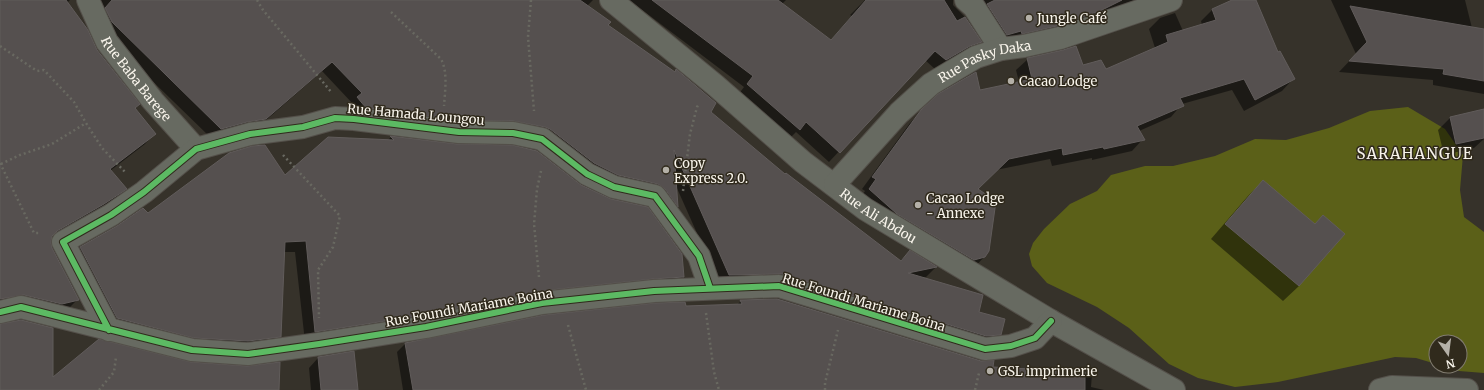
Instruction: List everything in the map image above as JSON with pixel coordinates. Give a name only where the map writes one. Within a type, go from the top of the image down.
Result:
[{"type":"street","name":"Rue Baba Barege","points":[[88,0],[107,42],[153,101],[196,149]]},
{"type":"street","name":"Rue Ali Abdou","points":[[611,0],[715,85],[804,162],[866,209],[1051,321],[1174,390]]},
{"type":"street","points":[[966,0],[974,7],[1000,49]]},
{"type":"street","name":"Rue Pasky Daka","points":[[835,184],[899,113],[931,84],[976,57],[1000,49],[1024,46],[1060,38],[1171,0]]},
{"type":"street","name":"Rue Hamada Loungou","points":[[63,242],[111,215],[144,192],[196,149],[250,134],[303,127],[334,118],[354,119],[459,132],[513,132],[543,141],[587,174],[614,187],[655,196],[699,256],[706,289]]},
{"type":"street","points":[[63,242],[114,331]]},
{"type":"street","name":"Rue Foundi Mariame Boina","points":[[0,312],[21,307],[192,350],[248,354],[426,327],[542,303],[654,291],[779,286],[985,349],[1011,346],[1035,338],[1051,321]]},
{"type":"street","points":[[1380,390],[1392,387],[1467,390]]},
{"type":"path","points":[[257,0],[278,28],[354,119]]},
{"type":"path","points":[[531,0],[528,37],[530,65],[536,135],[543,141],[534,224],[542,303]]},
{"type":"path","points":[[391,12],[441,59],[444,65],[445,91],[442,130]]},
{"type":"path","points":[[0,46],[37,71],[44,70],[74,102],[102,148],[144,192]]},
{"type":"path","points":[[63,242],[51,233],[34,233],[1,163],[52,144],[86,124]]},
{"type":"path","points":[[268,132],[284,156],[295,166],[340,216],[333,247],[318,270],[319,344]]},
{"type":"path","points":[[683,189],[690,134]]},
{"type":"path","points":[[706,289],[714,372],[719,390]]},
{"type":"path","points":[[564,301],[569,335],[586,390]]},
{"type":"path","points":[[825,390],[825,383],[843,306]]},
{"type":"path","points":[[99,390],[114,372],[114,331]]},
{"type":"green space","points":[[1408,107],[1445,129],[1463,155],[1460,190],[1464,217],[1484,232],[1484,373],[1468,372],[1468,334],[1428,334],[1428,362],[1416,358],[1395,357],[1278,382],[1235,387],[1198,378],[1169,364],[1129,328],[1097,307],[1047,283],[1032,266],[1029,254],[1033,243],[1044,229],[1070,204],[1097,191],[1111,175],[1145,166],[1173,166],[1215,156],[1255,139],[1286,140],[1329,128],[1370,111]]},
{"type":"building","points":[[0,0],[66,0],[88,30],[97,50],[140,104],[135,108],[156,134],[110,169],[127,189],[57,231],[52,236],[52,248],[79,300],[62,304],[24,295],[0,299]]},
{"type":"building","points":[[112,0],[580,0],[611,22],[608,25],[675,72],[676,69],[716,103],[711,112],[785,174],[786,173],[901,261],[910,250],[937,267],[908,273],[983,295],[979,312],[1005,319],[1001,335],[986,336],[782,274],[729,275],[674,150],[678,207],[665,189],[658,184],[618,175],[594,163],[550,129],[545,127],[513,121],[460,120],[366,108],[357,97],[362,93],[332,62],[266,119],[221,129],[112,22],[105,8]]},
{"type":"building","points":[[652,0],[778,0],[831,40],[866,0],[944,0],[957,21],[965,17],[982,42],[970,46],[946,60],[935,51],[840,153],[806,122],[800,130],[747,84],[753,76]]},
{"type":"building","points":[[995,0],[1122,0],[1102,10],[1057,26],[1022,34],[1021,31],[1007,35],[987,4]]},
{"type":"building","points":[[1232,0],[1256,0],[1278,52],[1280,51],[1295,79],[1255,100],[1244,79],[1180,98],[1184,106],[1137,126],[1145,140],[1104,149],[1103,147],[1063,155],[1062,148],[1009,159],[978,189],[996,201],[989,251],[985,257],[974,260],[897,214],[869,189],[876,179],[872,177],[921,110],[938,94],[976,72],[980,90],[1032,79],[1027,58],[1076,46],[1083,65],[1101,60],[1106,69],[1168,42],[1166,35],[1216,20],[1212,9]]},
{"type":"building","points":[[1350,6],[1484,29],[1484,81],[1443,74],[1444,69],[1349,61],[1367,42]]},
{"type":"building","points":[[1484,109],[1484,138],[1456,144],[1450,117]]},
{"type":"building","points":[[390,136],[457,144],[512,145],[537,151],[581,185],[611,199],[648,207],[682,254],[684,277],[541,291],[424,315],[315,332],[306,241],[285,242],[281,337],[248,341],[194,338],[117,318],[80,247],[117,226],[143,208],[148,213],[229,153],[252,146],[265,145],[285,175],[328,137],[394,140]]},
{"type":"building","points":[[1263,180],[1315,224],[1323,215],[1345,234],[1299,286],[1225,224]]},
{"type":"building","points":[[777,299],[981,361],[994,360],[993,367],[1085,372],[1085,390],[413,390],[405,343],[544,315],[655,303],[685,302],[686,306],[742,304],[740,300]]},
{"type":"building","points":[[21,320],[53,328],[53,377],[99,339],[191,362],[247,366],[280,362],[279,390],[0,390],[0,324]]},
{"type":"building","points":[[354,351],[358,390],[321,390],[318,357]]},
{"type":"cycle path","points":[[109,330],[63,242],[111,215],[144,192],[196,149],[250,134],[303,127],[335,118],[459,132],[513,133],[542,139],[587,174],[614,187],[655,196],[699,256],[710,288]]},
{"type":"cycle path","points":[[0,312],[21,307],[192,350],[248,354],[426,327],[542,303],[654,291],[779,286],[985,349],[1011,346],[1035,338],[1051,321]]},
{"type":"place","name":"Jungle Café","points":[[1029,18]]},
{"type":"place","name":"Cacao Lodge","points":[[1011,81]]},
{"type":"place","name":"Copy Express 2.0.","points":[[666,170]]},
{"type":"place","name":"Cacao Lodge - Annexe","points":[[918,205]]},
{"type":"place","name":"GSL imprimerie","points":[[990,371]]},
{"type":"district","name":"SARAHANGUE","points":[[1415,154]]}]
